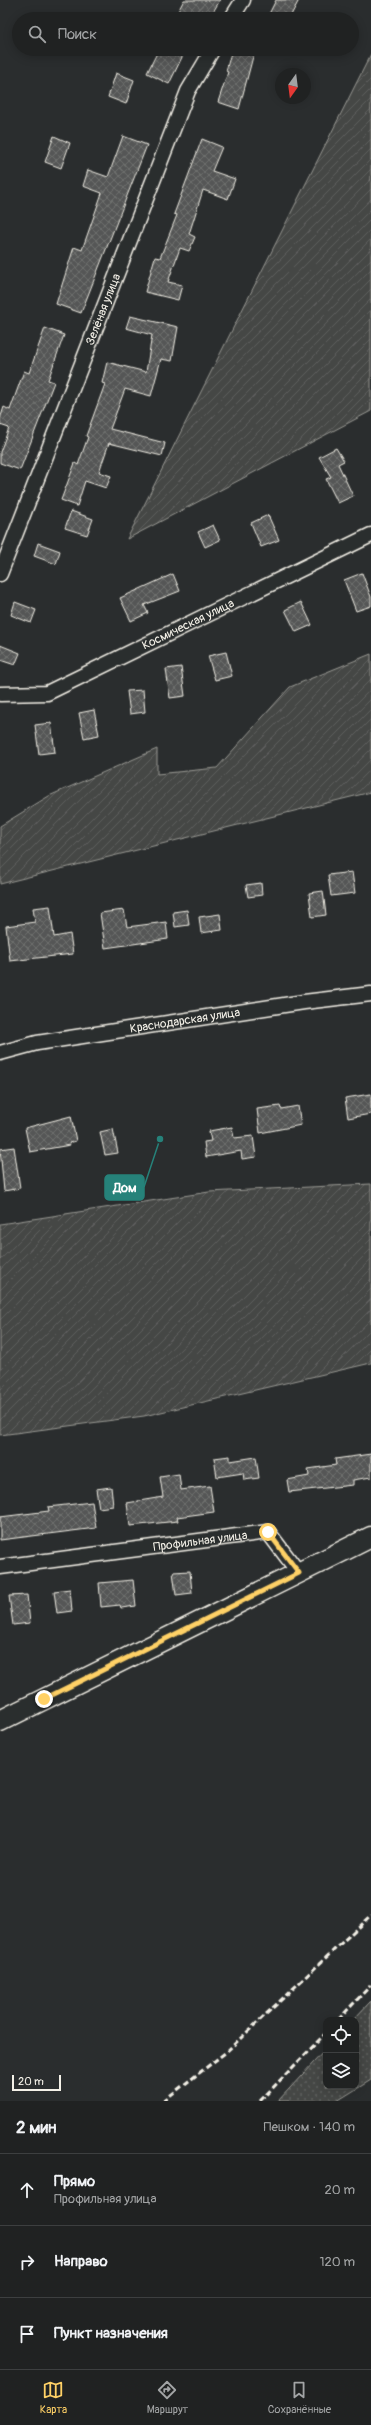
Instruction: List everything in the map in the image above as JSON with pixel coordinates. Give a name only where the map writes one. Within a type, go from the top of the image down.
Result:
[{"type":"main road","points":[[0,1721],[371,1536]]},
{"type":"street","points":[[235,12],[243,0]]},
{"type":"street","name":"Зелёная улица","points":[[0,574],[188,91],[209,56]]},
{"type":"street","name":"Космическая улица","points":[[0,694],[47,693],[371,535]]},
{"type":"street","name":"Краснодарская улица","points":[[0,1053],[45,1042],[304,1002],[371,994]]},
{"type":"street","name":"Профильная улица","points":[[0,1567],[268,1532],[299,1573]]},
{"type":"shaded area","points":[[371,54],[371,411],[127,539]]},
{"type":"shaded area","points":[[371,654],[371,792],[0,884],[0,826],[49,796],[157,749],[157,774],[217,768],[290,687]]},
{"type":"shaded area","points":[[371,1184],[371,1363],[144,1416],[0,1435],[0,1224],[209,1192]]},
{"type":"shaded area","points":[[371,2001],[371,2080],[359,2087],[359,2017],[356,2017]]},
{"type":"shaded area","points":[[323,2052],[323,2089],[356,2089],[337,2101],[278,2101]]},
{"type":"building","points":[[184,0],[220,0],[213,12],[178,12]]},
{"type":"building","points":[[276,0],[299,0],[293,12],[270,12]]},
{"type":"building","points":[[156,56],[183,56],[169,84],[147,73]]},
{"type":"building","points":[[230,56],[253,56],[239,109],[218,102],[228,72],[226,71]]},
{"type":"building","points":[[116,73],[134,80],[126,104],[108,97]]},
{"type":"building","points":[[54,136],[70,143],[61,168],[45,162]]},
{"type":"building","points":[[123,136],[147,145],[81,313],[56,304],[74,247],[82,250],[102,193],[83,186],[88,170],[108,177]]},
{"type":"building","points":[[202,139],[222,147],[212,171],[235,179],[228,199],[203,190],[189,234],[195,237],[189,251],[180,248],[168,282],[182,285],[178,300],[145,292],[155,257],[160,258],[177,215],[174,214]]},
{"type":"building","points":[[130,316],[178,327],[172,361],[161,359],[151,396],[125,389],[110,429],[165,443],[162,456],[109,443],[99,472],[111,476],[106,488],[85,481],[77,506],[61,500],[75,463],[78,465],[88,437],[86,436],[105,384],[102,383],[107,362],[146,372],[152,335],[126,328]]},
{"type":"building","points":[[45,328],[64,335],[48,380],[54,382],[20,470],[0,463],[0,452],[9,428],[0,425],[0,419],[4,407],[10,410],[24,371],[29,373]]},
{"type":"building","points":[[336,448],[344,461],[338,464],[353,496],[338,503],[326,479],[331,477],[319,457]]},
{"type":"building","points":[[71,511],[93,519],[87,535],[65,528]]},
{"type":"building","points":[[268,515],[279,540],[261,547],[251,523]]},
{"type":"building","points":[[213,525],[220,540],[205,547],[198,532]]},
{"type":"building","points":[[38,543],[60,551],[56,564],[34,556]]},
{"type":"building","points":[[362,573],[371,597],[371,606],[356,611],[344,580]]},
{"type":"building","points":[[173,574],[180,591],[144,605],[148,613],[131,621],[120,598]]},
{"type":"building","points":[[15,602],[36,610],[31,623],[11,615]]},
{"type":"building","points":[[301,602],[312,625],[296,632],[285,610]]},
{"type":"building","points":[[0,645],[20,653],[15,665],[0,660]]},
{"type":"building","points":[[226,652],[232,676],[215,680],[208,656]]},
{"type":"building","points":[[181,667],[185,696],[170,698],[166,669]]},
{"type":"building","points":[[143,690],[145,712],[130,714],[127,691]]},
{"type":"building","points":[[94,710],[99,735],[84,738],[79,713]]},
{"type":"building","points":[[51,723],[55,752],[39,754],[35,725]]},
{"type":"building","points":[[352,872],[355,893],[331,896],[328,875]]},
{"type":"building","points":[[261,883],[262,895],[248,897],[246,885]]},
{"type":"building","points":[[323,891],[326,915],[312,917],[309,893]]},
{"type":"building","points":[[50,906],[54,937],[70,934],[73,954],[10,961],[6,926],[35,922],[33,908]]},
{"type":"building","points":[[124,910],[127,927],[166,922],[168,939],[105,948],[100,913]]},
{"type":"building","points":[[187,910],[189,925],[175,927],[173,912]]},
{"type":"building","points":[[220,914],[222,930],[201,933],[199,917]]},
{"type":"building","points":[[371,1094],[371,1114],[348,1118],[345,1098]]},
{"type":"building","points":[[280,1106],[281,1109],[298,1106],[301,1125],[260,1133],[257,1109]]},
{"type":"building","points":[[71,1116],[76,1141],[69,1143],[70,1145],[30,1152],[25,1128]]},
{"type":"building","points":[[232,1127],[234,1138],[253,1136],[256,1157],[242,1159],[241,1151],[206,1157],[204,1142],[211,1141],[209,1131]]},
{"type":"building","points":[[113,1129],[118,1153],[105,1155],[100,1132]]},
{"type":"building","points":[[14,1147],[20,1188],[4,1191],[0,1149]]},
{"type":"building","points":[[371,1454],[371,1477],[353,1480],[353,1485],[289,1492],[287,1480],[309,1476],[308,1469],[336,1465],[335,1459]]},
{"type":"building","points":[[230,1456],[230,1461],[256,1457],[259,1478],[244,1480],[243,1473],[217,1477],[214,1458]]},
{"type":"building","points":[[179,1474],[181,1490],[210,1486],[214,1512],[177,1517],[178,1521],[130,1526],[127,1503],[163,1497],[160,1477]]},
{"type":"building","points":[[111,1487],[113,1506],[99,1508],[96,1489]]},
{"type":"building","points":[[92,1502],[96,1528],[0,1540],[0,1517],[49,1511],[48,1507]]},
{"type":"building","points":[[190,1571],[192,1593],[176,1595],[173,1572]]},
{"type":"building","points":[[133,1580],[136,1606],[121,1608],[120,1605],[101,1607],[99,1583]]},
{"type":"building","points":[[70,1589],[72,1611],[57,1613],[54,1591]]},
{"type":"building","points":[[27,1595],[30,1623],[13,1625],[9,1596]]},
{"type":"railway","points":[[163,2101],[225,2053],[371,1915]]},
{"type":"railway","points":[[341,2017],[371,1985]]},
{"type":"railway","points":[[260,2101],[323,2036]]},
{"type":"place","name":"Дом","points":[[160,1139]]},
{"type":"route","points":[[44,1699],[299,1573],[268,1532]]}]
